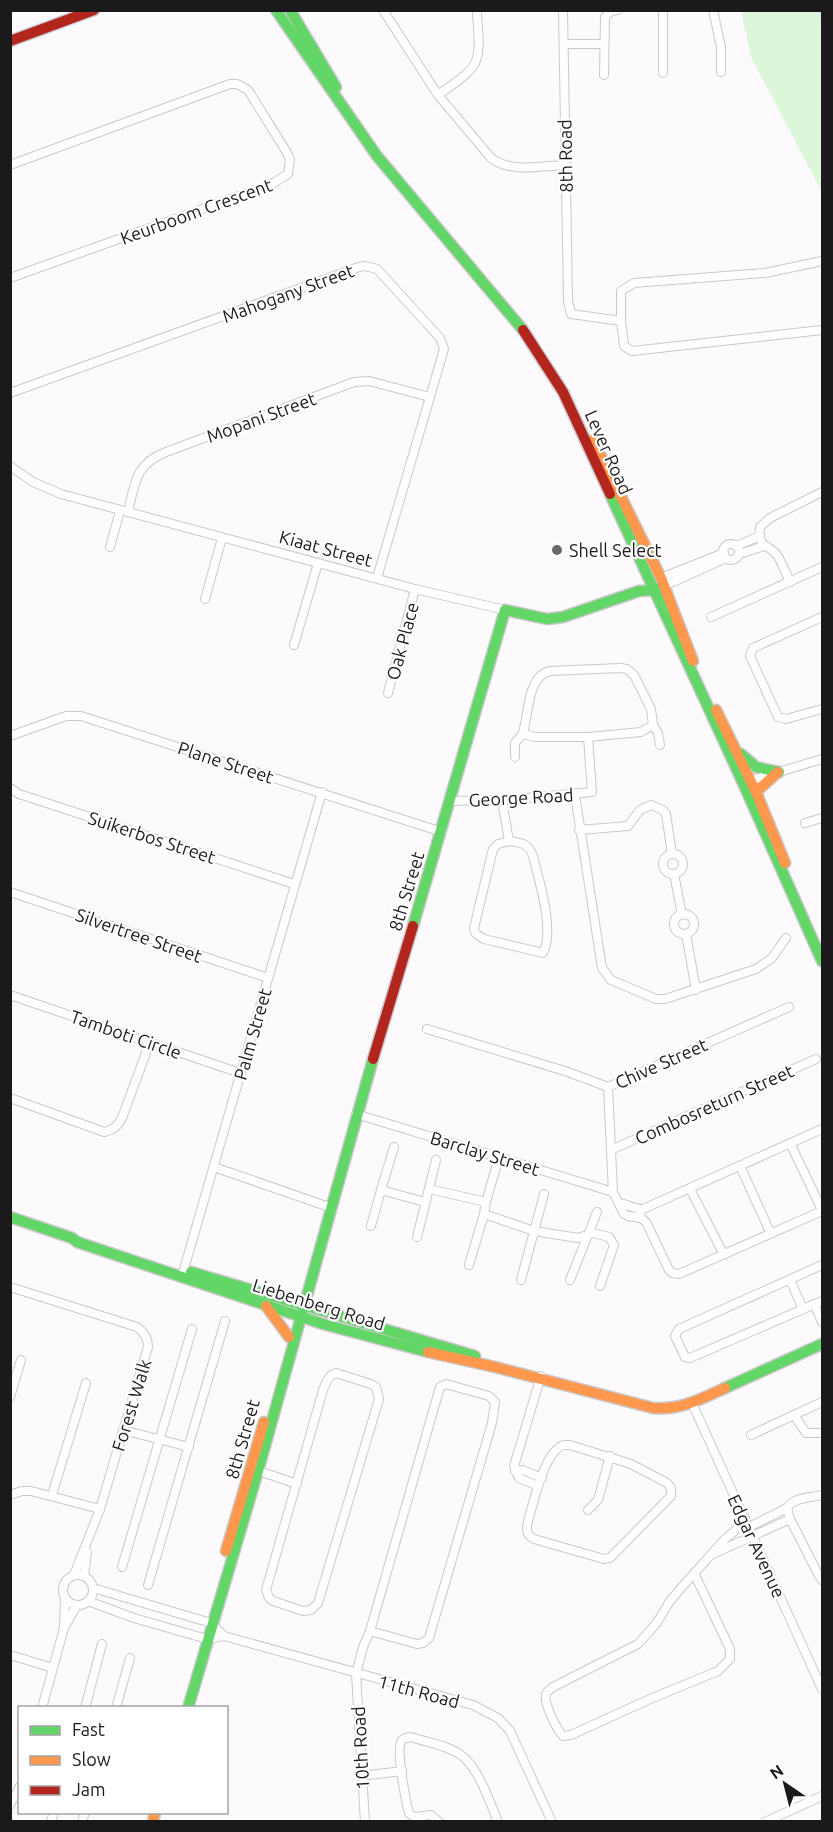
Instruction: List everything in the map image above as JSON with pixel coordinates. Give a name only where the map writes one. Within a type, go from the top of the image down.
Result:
[{"type":"street","points":[[10,41],[93,10]]},
{"type":"street","name":"Lever Road","points":[[276,10],[377,156],[530,339],[571,408],[658,584],[689,668],[747,782],[756,792],[822,952]]},
{"type":"street","name":"Lever Road","points":[[290,10],[339,92],[380,153],[514,313],[550,364],[575,405],[614,480],[691,658],[735,747],[747,782],[822,961]]},
{"type":"street","points":[[383,10],[438,95],[468,133],[497,162],[514,166],[565,165]]},
{"type":"street","points":[[438,95],[474,64],[478,49],[477,10]]},
{"type":"street","name":"8th Road","points":[[563,10],[568,309],[572,314],[621,321]]},
{"type":"street","points":[[604,75],[605,17],[611,11],[618,10]]},
{"type":"street","points":[[663,10],[663,73]]},
{"type":"street","points":[[713,10],[721,47],[721,72]]},
{"type":"street","points":[[564,44],[603,44]]},
{"type":"street","name":"Keurboom Crescent","points":[[10,165],[230,84],[237,84],[248,90],[286,151],[290,165],[288,174],[272,184],[10,278]]},
{"type":"street","points":[[822,261],[765,273],[634,283],[621,291],[621,321],[624,346],[627,350],[822,330]]},
{"type":"street","name":"Mahogany Street","points":[[10,393],[365,266],[377,269],[384,274],[442,341],[444,349],[377,578]]},
{"type":"street","name":"Mopani Street","points":[[110,547],[142,467],[166,452],[354,382],[369,381],[430,397]]},
{"type":"street","name":"Kiaat Street","points":[[10,466],[42,487],[124,511],[415,589],[554,619],[572,615],[658,584],[725,555]]},
{"type":"street","points":[[790,582],[775,553],[764,546],[760,536],[760,527],[770,518],[822,492]]},
{"type":"street","points":[[760,536],[738,550],[735,559],[725,555],[728,546],[738,550],[764,546]]},
{"type":"street","points":[[205,599],[222,538]]},
{"type":"street","points":[[294,645],[318,563]]},
{"type":"street","points":[[711,617],[822,567]]},
{"type":"street","name":"Oak Place","points":[[388,693],[415,589]]},
{"type":"street","name":"8th Street","points":[[188,1706],[209,1623],[356,1114],[442,832],[505,610]]},
{"type":"street","points":[[822,617],[753,648],[750,656],[778,717],[786,719],[822,709]]},
{"type":"street","points":[[515,757],[515,743],[523,734],[536,681],[541,674],[550,671],[620,668],[630,671],[651,709],[653,725],[658,733],[660,745]]},
{"type":"street","name":"Plane Street","points":[[10,736],[66,716],[81,716],[442,832]]},
{"type":"street","points":[[523,734],[535,737],[588,737],[641,732],[653,725]]},
{"type":"street","name":"George Road","points":[[449,801],[502,800],[592,792],[588,737]]},
{"type":"street","points":[[735,747],[752,765],[778,772]]},
{"type":"street","points":[[747,782],[822,759]]},
{"type":"street","points":[[756,792],[778,772]]},
{"type":"street","name":"Suikerbos Street","points":[[10,788],[19,794],[294,884]]},
{"type":"street","name":"Palm Street","points":[[183,1273],[322,792]]},
{"type":"street","points":[[575,795],[604,972],[611,980],[656,999],[665,999],[764,965],[786,938]]},
{"type":"street","points":[[502,800],[509,841]]},
{"type":"street","points":[[579,830],[628,826],[640,810],[651,805],[663,810],[666,814],[672,854]]},
{"type":"street","points":[[805,823],[822,818]]},
{"type":"street","points":[[509,841],[525,843],[530,847],[533,856],[548,929],[543,953],[484,939],[475,933],[474,928],[493,849],[498,844],[509,841]]},
{"type":"street","points":[[672,854],[681,858],[683,864],[680,871],[674,874],[663,867],[664,860],[672,854]]},
{"type":"street","points":[[674,874],[682,915]]},
{"type":"street","name":"Silvertree Street","points":[[10,892],[268,978]]},
{"type":"street","points":[[682,915],[688,916],[694,924],[686,934],[679,933],[675,928],[675,921],[682,915]]},
{"type":"street","points":[[686,934],[696,990]]},
{"type":"street","name":"Tamboti Circle","points":[[10,995],[240,1073]]},
{"type":"street","name":"Chive Street","points":[[427,1029],[565,1071],[609,1087],[789,1007]]},
{"type":"street","name":"Tamboti Circle","points":[[10,1098],[104,1132],[115,1129],[122,1118],[150,1042]]},
{"type":"street","name":"Combosreturn Street","points":[[613,1149],[816,1059]]},
{"type":"street","points":[[609,1087],[613,1192],[624,1214],[633,1218],[641,1218],[646,1222],[672,1273],[684,1272],[724,1256],[822,1211],[790,1143]]},
{"type":"street","name":"Barclay Street","points":[[356,1114],[613,1192]]},
{"type":"street","points":[[619,1203],[644,1209],[822,1129]]},
{"type":"street","points":[[371,1226],[394,1147]]},
{"type":"street","points":[[469,1265],[499,1157]]},
{"type":"street","points":[[417,1237],[436,1160]]},
{"type":"street","points":[[740,1166],[771,1234]]},
{"type":"street","points":[[214,1167],[329,1208]]},
{"type":"street","points":[[429,1189],[486,1202]]},
{"type":"street","points":[[690,1189],[724,1256]]},
{"type":"street","points":[[381,1190],[425,1202]]},
{"type":"street","points":[[521,1280],[544,1194]]},
{"type":"street","points":[[639,1209],[641,1218]]},
{"type":"street","points":[[570,1280],[597,1212]]},
{"type":"street","points":[[484,1214],[534,1231],[579,1238],[593,1233],[609,1238],[614,1242],[600,1286]]},
{"type":"street","name":"Liebenberg Road","points":[[10,1217],[300,1311],[653,1408],[671,1409],[692,1403],[822,1344]]},
{"type":"street","points":[[822,1265],[679,1329],[675,1336],[682,1353],[687,1358],[820,1302],[822,1322]]},
{"type":"street","name":"Liebenberg Road","points":[[183,1273],[266,1306],[300,1311],[323,1324],[408,1348],[541,1378]]},
{"type":"street","points":[[790,1280],[803,1309]]},
{"type":"street","name":"Forest Walk","points":[[10,1287],[142,1330],[148,1340],[148,1347],[100,1509],[88,1545],[74,1575]]},
{"type":"street","points":[[266,1306],[291,1339],[310,1324],[323,1324]]},
{"type":"street","points":[[148,1585],[225,1321]]},
{"type":"street","points":[[122,1567],[192,1329]]},
{"type":"street","points":[[10,1396],[21,1360]]},
{"type":"street","points":[[336,1373],[376,1387],[379,1399],[353,1489],[318,1603],[308,1611],[273,1601],[266,1590],[297,1484],[323,1390],[331,1375],[336,1373]]},
{"type":"street","points":[[540,1482],[523,1470],[515,1471],[515,1464],[541,1378]]},
{"type":"street","points":[[52,1495],[86,1383]]},
{"type":"street","name":"10th Road","points":[[365,1821],[356,1674],[363,1647],[370,1631],[440,1387],[446,1384],[489,1396],[495,1404],[492,1423],[429,1638],[417,1644],[370,1631]]},
{"type":"street","points":[[751,1435],[822,1402]]},
{"type":"street","name":"Edgar Avenue","points":[[692,1403],[822,1689]]},
{"type":"street","points":[[794,1415],[806,1433],[822,1433]]},
{"type":"street","points":[[123,1430],[189,1447]]},
{"type":"street","points":[[570,1445],[631,1464],[668,1483],[672,1491],[670,1496],[610,1558],[604,1559],[531,1537],[526,1527],[540,1482],[551,1454],[559,1446],[570,1445]]},
{"type":"street","points":[[588,1510],[598,1500],[610,1456]]},
{"type":"street","points":[[254,1469],[297,1484]]},
{"type":"street","points":[[10,1495],[22,1491],[52,1495],[100,1509]]},
{"type":"street","points":[[749,1527],[788,1508],[796,1500],[822,1495]]},
{"type":"street","points":[[788,1508],[790,1519],[822,1580]]},
{"type":"street","points":[[695,1575],[730,1649],[731,1655],[726,1664],[711,1674],[571,1735],[563,1736],[558,1731],[551,1714],[545,1697],[547,1692],[638,1644],[656,1624],[670,1601],[745,1518]]},
{"type":"street","points":[[711,1555],[790,1519]]},
{"type":"street","name":"Forest Walk","points":[[84,1576],[88,1545]]},
{"type":"street","points":[[42,1706],[64,1628],[64,1584],[74,1575],[84,1576],[93,1587],[209,1623]]},
{"type":"street","points":[[64,1628],[77,1605],[88,1601],[91,1597],[93,1587]]},
{"type":"street","points":[[109,1609],[114,1594]]},
{"type":"street","points":[[65,1598],[77,1605]]},
{"type":"street","points":[[88,1601],[205,1638]]},
{"type":"street","points":[[148,1621],[153,1606]]},
{"type":"street","name":"11th Road","points":[[209,1623],[224,1636]]},
{"type":"street","name":"11th Road","points":[[205,1638],[224,1636],[473,1706],[498,1718],[505,1724],[516,1741],[552,1821]]},
{"type":"street","name":"8th Street","points":[[181,1706],[205,1638]]},
{"type":"street","points":[[85,1706],[102,1644]]},
{"type":"street","points":[[10,1655],[53,1668]]},
{"type":"street","points":[[116,1706],[130,1658]]},
{"type":"street","points":[[440,1821],[431,1815],[414,1817],[409,1813],[399,1752],[401,1741],[404,1739],[411,1737],[456,1752],[471,1765],[498,1821]]},
{"type":"street","points":[[361,1776],[402,1771]]},
{"type":"street","points":[[10,1805],[18,1790]]},
{"type":"street","points":[[765,1821],[822,1796]]},
{"type":"green space","points":[[741,11],[822,11],[822,192],[751,57]]},
{"type":"waterway","points":[[818,10],[822,22]]},
{"type":"traffic: fast","points":[[276,10],[377,156],[523,330]]},
{"type":"traffic: fast","points":[[290,10],[336,87]]},
{"type":"traffic: fast","points":[[610,494],[822,961]]},
{"type":"traffic: fast","points":[[413,926],[505,610],[547,619],[563,617],[639,591],[655,590],[664,586]]},
{"type":"traffic: fast","points":[[741,754],[756,767],[779,772]]},
{"type":"traffic: fast","points":[[189,1706],[258,1471],[373,1059]]},
{"type":"traffic: fast","points":[[10,1217],[72,1238],[77,1242],[323,1324],[428,1352]]},
{"type":"traffic: fast","points":[[191,1272],[475,1356]]},
{"type":"traffic: fast","points":[[725,1388],[822,1344]]},
{"type":"traffic: slow","points":[[593,440],[661,578],[693,661]]},
{"type":"traffic: slow","points":[[716,710],[756,792],[785,863]]},
{"type":"traffic: slow","points":[[756,792],[778,772]]},
{"type":"traffic: slow","points":[[266,1306],[289,1337]]},
{"type":"traffic: slow","points":[[428,1352],[653,1408],[681,1406],[725,1388]]},
{"type":"traffic: slow","points":[[226,1551],[264,1422]]},
{"type":"traffic: slow","points":[[153,1822],[155,1814]]},
{"type":"traffic: jam","points":[[10,41],[94,10]]},
{"type":"traffic: jam","points":[[523,330],[563,392],[610,494]]},
{"type":"traffic: jam","points":[[373,1059],[413,926]]},
{"type":"place","name":"Shell Select","points":[[557,550]]}]
